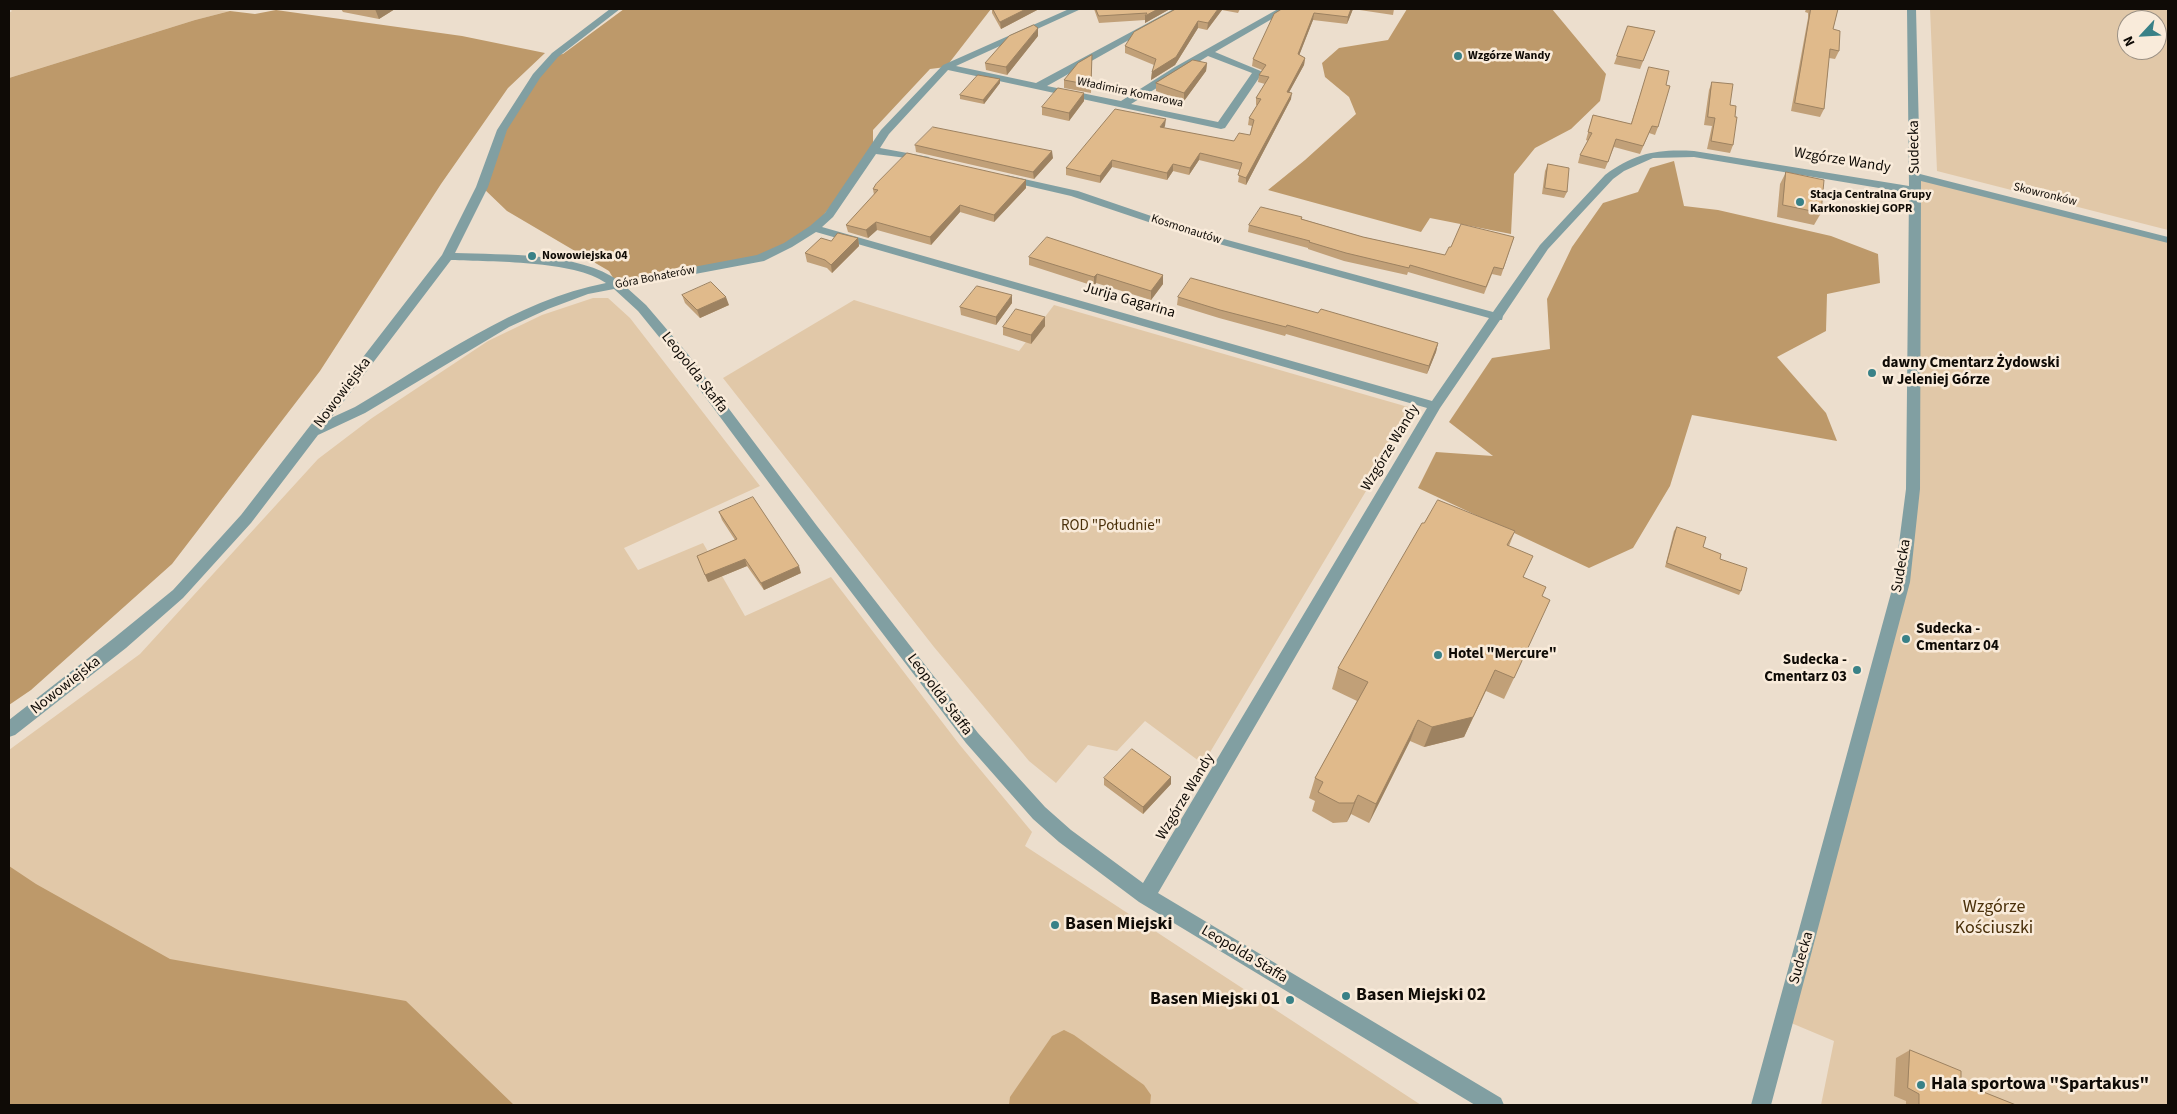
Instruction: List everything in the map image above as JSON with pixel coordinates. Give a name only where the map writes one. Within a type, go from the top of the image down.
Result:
[{"type":"street","name":"Nowowiejska","points":[[9,730],[120,643],[178,594],[246,519],[448,256],[482,188],[502,130],[536,76],[555,55],[615,9]]},
{"type":"street","name":"Góra Bohaterów","points":[[314,432],[360,410],[505,324],[585,291],[760,258],[788,246],[829,216],[886,132],[928,84],[946,67],[1076,9]]},
{"type":"street","points":[[1037,87],[1180,9]]},
{"type":"street","points":[[1124,104],[1164,78],[1284,9]]},
{"type":"street","name":"Sudecka","points":[[1761,1105],[1902,582],[1913,489],[1915,407],[1915,183],[1912,9]]},
{"type":"street","name":"Władimira Komarowa","points":[[946,67],[1221,126],[1258,72],[1208,53]]},
{"type":"street","points":[[873,150],[938,162]]},
{"type":"street","name":"Wzgórze Wandy","points":[[1146,896],[1435,406],[1498,317],[1544,247],[1610,177],[1620,169],[1651,155],[1670,153],[1694,154],[1915,183]]},
{"type":"street","name":"Kosmonautów","points":[[992,175],[1074,193],[1194,234],[1498,317]]},
{"type":"street","name":"Skowronków","points":[[1915,183],[2168,240]]},
{"type":"street","name":"Jurija Gagarina","points":[[814,228],[1435,406]]},
{"type":"street","name":"Leopolda Staffa","points":[[448,256],[533,260],[586,268],[604,276],[618,286],[642,308],[708,388],[789,500],[978,744],[1039,813],[1065,836],[1146,896],[1494,1105]]},
{"type":"green space","points":[[10,9],[204,9],[230,11],[195,20],[9,78],[9,13],[12,11]]},
{"type":"green space","points":[[1930,9],[2168,9],[2168,230],[1937,171]]},
{"type":"green space","name":"Wzgórze Kościuszki","points":[[1915,176],[2168,240],[2168,1105],[1821,1105],[1834,1041],[1784,1020],[1889,625],[1913,489]]},
{"type":"green space","points":[[593,298],[608,298],[630,318],[760,486],[624,548],[638,570],[703,543],[745,616],[831,577],[959,744],[1032,832],[1025,846],[1421,1105],[9,1105],[9,750],[140,654],[318,459],[372,418],[488,341],[542,315]]},
{"type":"green space","name":"ROD \"Południe\"","points":[[854,300],[1019,351],[1054,305],[1415,409],[1203,764],[1145,721],[1117,751],[1088,745],[1056,783],[1029,761],[934,647],[723,378]]},
{"type":"shaded area","points":[[624,9],[991,9],[946,67],[930,69],[873,130],[873,150],[814,228],[774,253],[618,286],[609,271],[507,211],[482,187],[502,130],[555,55],[563,54]]},
{"type":"shaded area","points":[[1407,9],[1552,9],[1606,74],[1600,101],[1571,129],[1535,148],[1514,174],[1511,234],[1430,218],[1421,232],[1268,190],[1356,114],[1349,97],[1325,77],[1322,63],[1339,48],[1388,40]]},
{"type":"shaded area","points":[[276,10],[462,36],[545,53],[508,88],[441,184],[320,371],[172,564],[31,690],[9,705],[9,78],[195,20],[230,11],[255,14]]},
{"type":"shaded area","points":[[1674,161],[1684,206],[1718,210],[1831,236],[1878,254],[1880,283],[1827,294],[1826,331],[1777,357],[1826,413],[1837,441],[1692,415],[1670,486],[1633,548],[1589,568],[1418,488],[1436,452],[1493,456],[1449,422],[1492,358],[1550,349],[1547,299],[1572,247],[1603,203],[1638,192],[1650,168]]},
{"type":"shaded area","points":[[9,866],[36,884],[170,959],[406,1001],[514,1105],[9,1105]]},
{"type":"shaded area","points":[[1064,1030],[1074,1035],[1144,1085],[1151,1095],[1150,1105],[1009,1105],[1010,1097],[1052,1036]]},
{"type":"building","points":[[993,9],[1026,9],[1000,22]]},
{"type":"building","points":[[1096,9],[1158,9],[1145,16],[1147,13],[1099,16]]},
{"type":"building","points":[[1176,9],[1218,9],[1208,23],[1198,21],[1176,57],[1152,72],[1156,59],[1125,46],[1134,32]]},
{"type":"building","points":[[1282,9],[1351,9],[1348,17],[1314,13],[1298,54],[1305,58],[1287,92],[1292,93],[1246,178],[1238,175],[1242,163],[1200,153],[1190,168],[1173,164],[1167,173],[1112,160],[1100,176],[1066,168],[1115,109],[1166,119],[1160,127],[1234,141],[1239,133],[1250,135],[1254,120],[1249,118],[1261,99],[1256,98],[1269,77],[1259,75],[1266,65],[1253,59],[1274,14]]},
{"type":"building","points":[[1811,9],[1838,9],[1833,29],[1840,31],[1839,51],[1830,49],[1824,109],[1795,103]]},
{"type":"building","points":[[1034,25],[1038,28],[1006,67],[985,63],[1009,36]]},
{"type":"building","points":[[1628,26],[1655,31],[1643,61],[1617,56]]},
{"type":"building","points":[[1092,55],[1091,85],[1064,80],[1078,63]]},
{"type":"building","points":[[1193,60],[1207,63],[1184,93],[1156,83]]},
{"type":"building","points":[[1649,67],[1669,71],[1666,85],[1670,86],[1658,127],[1652,126],[1643,146],[1616,139],[1608,162],[1580,155],[1592,133],[1588,132],[1593,115],[1631,124]]},
{"type":"building","points":[[978,75],[1000,79],[983,100],[960,95]]},
{"type":"building","points":[[1712,82],[1733,84],[1730,105],[1736,106],[1735,117],[1737,117],[1733,145],[1711,141],[1715,118],[1708,117]]},
{"type":"building","points":[[1058,88],[1084,93],[1069,113],[1042,107]]},
{"type":"building","points":[[933,127],[1052,151],[1033,172],[915,145]]},
{"type":"building","points":[[907,153],[1026,180],[994,215],[960,205],[930,237],[876,222],[866,230],[846,225],[878,190],[873,189],[876,184]]},
{"type":"building","points":[[1548,164],[1569,168],[1567,192],[1545,188]]},
{"type":"building","points":[[1786,172],[1824,180],[1821,213],[1783,205]]},
{"type":"building","points":[[1261,207],[1302,217],[1301,219],[1363,237],[1445,255],[1449,247],[1451,247],[1461,224],[1514,237],[1503,269],[1494,267],[1486,287],[1410,265],[1409,268],[1346,253],[1310,241],[1249,225]]},
{"type":"building","points":[[838,233],[858,238],[831,265],[825,260],[805,253],[821,238],[831,241]]},
{"type":"building","points":[[1047,237],[1163,275],[1151,291],[1097,274],[1094,277],[1029,257]]},
{"type":"building","points":[[1191,278],[1318,313],[1321,309],[1438,343],[1429,366],[1287,325],[1286,327],[1178,297]]},
{"type":"building","points":[[711,282],[726,297],[697,310],[682,295]]},
{"type":"building","points":[[977,286],[1012,295],[996,317],[960,307]]},
{"type":"building","points":[[1016,309],[1045,317],[1031,335],[1003,327]]},
{"type":"building","points":[[753,497],[799,566],[761,583],[745,559],[705,575],[697,556],[737,539],[719,512]]},
{"type":"building","name":"Hotel \"Mercure\"","points":[[1438,500],[1515,531],[1507,545],[1533,556],[1523,577],[1546,587],[1542,596],[1550,600],[1514,678],[1495,670],[1473,717],[1432,727],[1418,720],[1376,804],[1358,795],[1354,803],[1339,803],[1318,792],[1323,782],[1315,778],[1368,682],[1338,668],[1422,523],[1424,523]]},
{"type":"building","points":[[1677,527],[1706,537],[1703,547],[1721,554],[1720,559],[1747,568],[1741,591],[1667,563]]},
{"type":"building","points":[[1132,749],[1171,777],[1143,807],[1104,778]]},
{"type":"building","points":[[1910,1050],[1961,1071],[1961,1083],[2016,1105],[1919,1105],[1919,1094],[1908,1088]]},
{"type":"place","name":"Wzgórze Wandy","points":[[1458,56]]},
{"type":"place","name":"Stacja Centralna Grupy Karkonoskiej GOPR","points":[[1800,202]]},
{"type":"place","name":"Nowowiejska 04","points":[[532,256]]},
{"type":"place","name":"dawny Cmentarz Żydowski w Jeleniej Górze","points":[[1872,373]]},
{"type":"place","name":"Sudecka - Cmentarz 04","points":[[1906,639]]},
{"type":"place","name":"Hotel \"Mercure\"","points":[[1438,655]]},
{"type":"place","name":"Sudecka - Cmentarz 03","points":[[1857,670]]},
{"type":"place","name":"Basen Miejski","points":[[1055,925]]},
{"type":"place","name":"Basen Miejski 02","points":[[1346,996]]},
{"type":"place","name":"Basen Miejski 01","points":[[1290,1000]]},
{"type":"place","name":"Hala sportowa \"Spartakus\"","points":[[1921,1085]]}]
